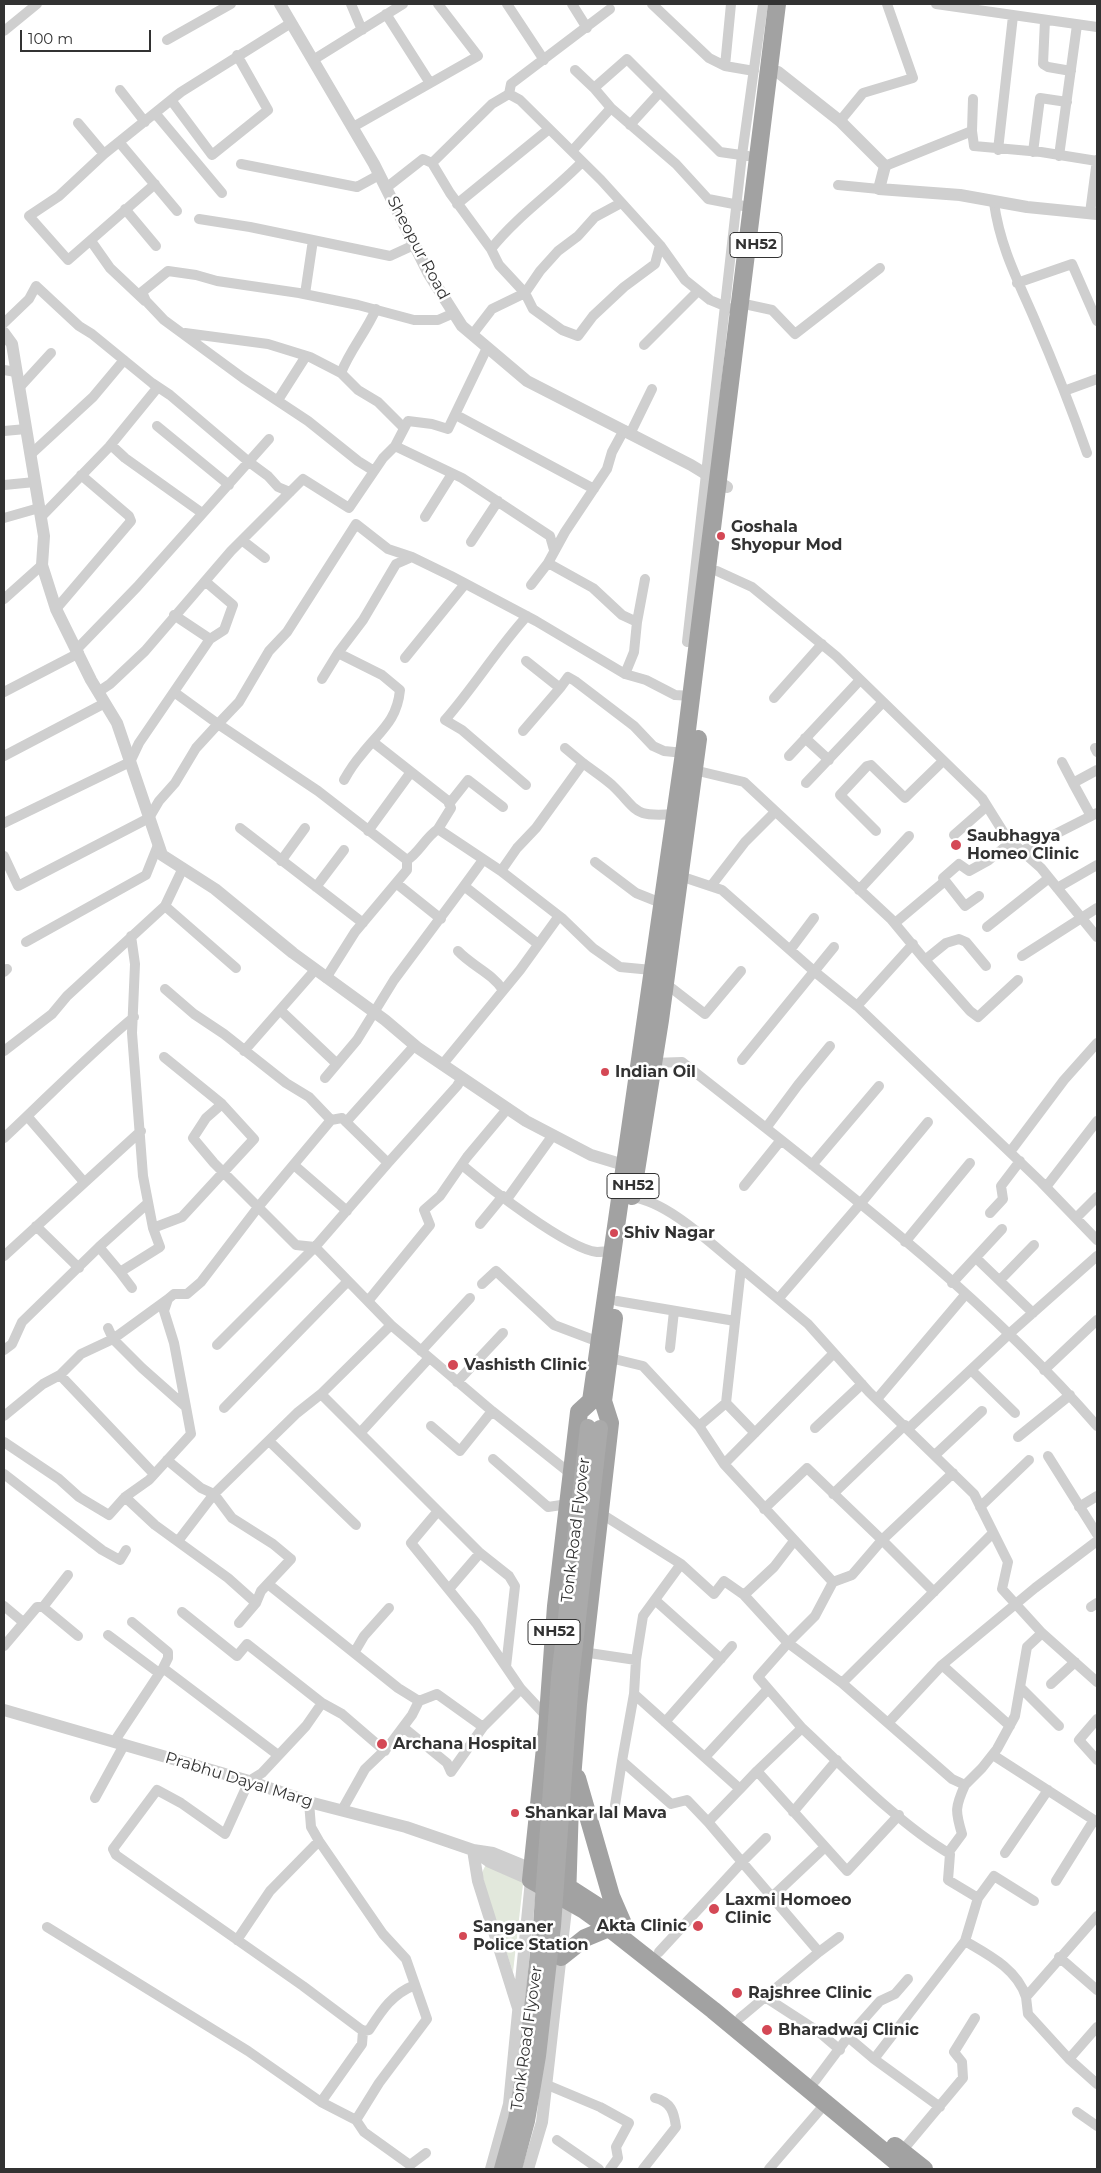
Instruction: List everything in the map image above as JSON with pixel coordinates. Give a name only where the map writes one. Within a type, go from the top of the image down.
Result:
[{"type":"highway","name":"NH52","points":[[738,308],[745,206],[751,156],[777,4]]},
{"type":"highway","name":"NH52","points":[[531,1874],[556,1606],[579,1412],[591,1401],[684,753],[738,308],[778,72],[786,4]]},
{"type":"highway","name":"NH52","points":[[567,1893],[578,1704],[610,1424],[603,1400],[616,1301],[666,983],[694,770],[717,571],[717,481]]},
{"type":"highway","points":[[573,1765],[611,1896],[617,1927],[713,2010],[905,2169]]},
{"type":"highway","points":[[531,1874],[567,1893],[617,1927],[659,1952],[924,2169]]},
{"type":"highway","points":[[561,1957],[585,1938],[617,1927]]},
{"type":"main road","name":"Tonk Road Flyover","points":[[502,2169],[516,2118],[528,2045],[542,1916],[559,1678],[594,1428],[571,1679],[553,1926],[538,2056],[527,2121],[514,2169]]},
{"type":"street","points":[[4,31],[37,4]]},
{"type":"street","points":[[167,40],[231,4]]},
{"type":"street","name":"Sheopur Road","points":[[280,4],[353,127],[429,274],[454,313],[472,335],[527,381],[717,481]]},
{"type":"street","points":[[351,4],[362,30]]},
{"type":"street","points":[[312,60],[403,4]]},
{"type":"street","points":[[353,127],[478,56],[438,4]]},
{"type":"street","points":[[507,4],[544,60]]},
{"type":"street","points":[[572,4],[587,28]]},
{"type":"street","points":[[652,4],[709,58],[725,66],[754,71]]},
{"type":"street","points":[[594,88],[626,59],[720,152],[751,156],[754,71],[763,4]]},
{"type":"street","points":[[840,122],[863,93],[913,78],[887,4]]},
{"type":"street","points":[[936,4],[1097,27]]},
{"type":"street","points":[[725,66],[728,7]]},
{"type":"street","points":[[432,163],[492,104],[510,94],[512,84],[610,9]]},
{"type":"street","points":[[386,14],[430,84]]},
{"type":"street","points":[[998,150],[1013,16]]},
{"type":"street","points":[[1045,20],[1043,64],[1048,67],[1071,70]]},
{"type":"street","points":[[154,184],[68,260],[29,216],[59,196],[104,154],[171,100],[237,55],[291,23]]},
{"type":"street","points":[[1059,156],[1077,25]]},
{"type":"street","points":[[171,100],[212,155],[268,110],[237,55]]},
{"type":"street","points":[[575,70],[611,108],[676,164],[708,199],[745,206]]},
{"type":"street","points":[[778,72],[840,122],[886,166]]},
{"type":"street","points":[[120,90],[145,122]]},
{"type":"street","points":[[630,125],[660,92]]},
{"type":"street","points":[[510,94],[520,100],[572,151],[660,245],[685,280],[710,300],[738,308],[772,310],[795,334],[880,268]]},
{"type":"street","points":[[1033,152],[1040,98],[1067,102]]},
{"type":"street","points":[[838,185],[960,195],[994,203],[1093,214],[1097,161],[974,146],[972,131],[973,99]]},
{"type":"street","points":[[572,151],[611,108]]},
{"type":"street","points":[[155,112],[222,193]]},
{"type":"street","points":[[78,123],[104,154]]},
{"type":"street","points":[[458,204],[549,129]]},
{"type":"street","points":[[886,166],[972,131]]},
{"type":"street","points":[[119,142],[177,211]]},
{"type":"street","points":[[386,188],[423,159],[432,163],[458,204],[491,249],[499,265],[525,293],[532,309],[562,330],[578,336],[593,316],[624,287],[655,264],[660,245]]},
{"type":"street","points":[[491,249],[509,226],[525,215],[582,162]]},
{"type":"street","points":[[241,164],[357,187],[379,175]]},
{"type":"street","points":[[879,189],[886,166]]},
{"type":"street","points":[[472,335],[492,309],[525,293],[540,271],[558,251],[578,236],[595,217],[621,203]]},
{"type":"street","points":[[994,203],[998,227],[1017,283],[1064,391],[1087,453]]},
{"type":"street","points":[[126,209],[156,246]]},
{"type":"street","points":[[199,219],[390,256],[414,245]]},
{"type":"street","points":[[305,294],[313,240]]},
{"type":"street","points":[[90,241],[110,268],[164,320],[243,378],[278,400],[374,471]]},
{"type":"street","points":[[1017,283],[1072,264],[1097,321]]},
{"type":"street","points":[[146,301],[142,292],[168,271],[305,294],[376,309],[414,320],[438,320],[454,313]]},
{"type":"street","points":[[4,323],[29,299],[36,286],[79,326],[240,453],[268,476],[278,487],[290,492]]},
{"type":"street","points":[[644,345],[698,291]]},
{"type":"street","points":[[340,374],[348,355],[368,327],[376,309]]},
{"type":"street","points":[[4,333],[12,344],[10,371],[19,388],[44,536],[42,565],[56,610],[98,692],[117,724],[162,855],[215,889],[315,970],[375,1013],[442,1065],[526,1121],[591,1155],[624,1165]]},
{"type":"street","points":[[182,333],[268,344],[306,356],[340,374],[358,390],[378,402],[404,428]]},
{"type":"street","points":[[98,692],[110,684],[145,651],[174,615],[302,479],[349,508],[383,458],[395,446],[408,421],[432,424],[448,429],[487,348]]},
{"type":"street","points":[[19,388],[50,353]]},
{"type":"street","points":[[278,400],[306,356]]},
{"type":"street","points":[[30,456],[93,397],[124,360]]},
{"type":"street","points":[[1064,391],[1097,379]]},
{"type":"street","points":[[4,518],[40,513],[111,444],[158,387]]},
{"type":"street","points":[[531,585],[548,563],[554,550],[607,468],[612,452],[627,432],[652,389]]},
{"type":"street","points":[[456,415],[594,489]]},
{"type":"street","points":[[157,426],[229,485]]},
{"type":"street","points":[[4,431],[26,429]]},
{"type":"street","points":[[4,692],[78,651],[138,587],[269,439]]},
{"type":"street","points":[[111,444],[125,458],[202,513]]},
{"type":"street","points":[[395,446],[452,474],[498,501],[550,536],[554,550]]},
{"type":"street","points":[[425,517],[452,474]]},
{"type":"street","points":[[56,610],[131,521],[129,516],[81,475]]},
{"type":"street","points":[[687,642],[717,481]]},
{"type":"street","points":[[4,485],[35,482]]},
{"type":"street","points":[[471,542],[498,501]]},
{"type":"street","points":[[4,856],[18,886],[149,818],[159,801],[183,771],[196,748],[239,702],[269,651],[286,632],[356,524],[388,548],[412,557],[527,616],[625,674],[646,680],[675,695],[691,696]]},
{"type":"street","points":[[243,541],[265,558]]},
{"type":"street","points":[[322,679],[338,653],[363,620],[396,564],[412,557]]},
{"type":"street","points":[[548,563],[593,588],[622,615],[637,622]]},
{"type":"street","points":[[4,599],[42,565]]},
{"type":"street","points":[[717,571],[752,587],[822,644],[883,702],[982,798],[1011,842],[1049,878],[1097,937]]},
{"type":"street","points":[[625,674],[634,652],[637,622],[645,579]]},
{"type":"street","points":[[4,823],[130,762],[139,743],[210,639],[224,630],[233,605],[206,582]]},
{"type":"street","points":[[405,658],[466,584]]},
{"type":"street","points":[[174,615],[210,639]]},
{"type":"street","points":[[526,785],[469,735],[445,720],[466,696],[503,643],[527,616]]},
{"type":"street","points":[[774,698],[822,644]]},
{"type":"street","points":[[338,653],[382,675],[400,690],[398,706],[384,730],[362,753],[344,780]]},
{"type":"street","points":[[526,662],[560,688]]},
{"type":"street","points":[[523,731],[568,677],[634,726],[652,746],[664,751],[684,753]]},
{"type":"street","points":[[789,756],[860,680]]},
{"type":"street","points":[[174,692],[318,791],[407,860]]},
{"type":"street","points":[[806,783],[883,702]]},
{"type":"street","points":[[4,756],[105,703]]},
{"type":"street","points":[[805,738],[829,760]]},
{"type":"street","points":[[373,742],[449,804],[451,808],[438,829],[428,835],[412,858],[407,860]]},
{"type":"street","points":[[565,748],[611,784],[633,809],[650,816],[675,814]]},
{"type":"street","points":[[876,831],[840,795],[867,766],[871,765],[906,798],[943,761]]},
{"type":"street","points":[[1022,851],[1094,814],[1073,783],[1062,762]]},
{"type":"street","points":[[501,871],[517,848],[536,828],[583,763]]},
{"type":"street","points":[[694,770],[744,782],[895,924],[925,960],[978,1017],[1018,980]]},
{"type":"street","points":[[1073,783],[1097,770]]},
{"type":"street","points":[[368,831],[411,772]]},
{"type":"street","points":[[449,804],[468,780],[503,807]]},
{"type":"street","points":[[954,835],[987,806]]},
{"type":"street","points":[[711,886],[745,842],[775,812]]},
{"type":"street","points":[[240,828],[363,923]]},
{"type":"street","points":[[281,861],[305,828]]},
{"type":"street","points":[[438,829],[501,871],[559,916],[593,948],[620,967],[652,970]]},
{"type":"street","points":[[859,890],[909,836]]},
{"type":"street","points":[[979,896],[965,906],[943,878],[959,864],[969,871],[989,860],[1011,842]]},
{"type":"street","points":[[26,942],[146,876],[158,845]]},
{"type":"street","points":[[316,887],[344,850]]},
{"type":"street","points":[[326,978],[363,923],[407,870],[407,860]]},
{"type":"street","points":[[325,1078],[357,1040],[394,980],[441,920],[483,860]]},
{"type":"street","points":[[595,862],[636,893],[661,903]]},
{"type":"street","points":[[1057,888],[1097,864]]},
{"type":"street","points":[[4,1051],[52,1014],[67,996],[165,906],[183,868]]},
{"type":"street","points":[[680,876],[722,890],[815,972],[857,1006],[1046,1186],[1097,1240]]},
{"type":"street","points":[[987,927],[1049,878]]},
{"type":"street","points":[[895,924],[945,881]]},
{"type":"street","points":[[396,884],[441,920]]},
{"type":"street","points":[[464,886],[538,944]]},
{"type":"street","points":[[165,906],[236,968]]},
{"type":"street","points":[[1022,956],[1097,908]]},
{"type":"street","points":[[442,1065],[503,990],[559,916]]},
{"type":"street","points":[[790,950],[814,918]]},
{"type":"street","points":[[120,1272],[160,1247],[153,1228],[142,1176],[141,1130],[132,1033],[135,964],[131,936]]},
{"type":"street","points":[[925,960],[946,943],[959,939],[966,942],[986,966]]},
{"type":"street","points":[[857,1006],[913,944]]},
{"type":"street","points":[[742,1060],[815,972],[819,962],[834,946]]},
{"type":"street","points":[[458,951],[466,960],[491,975],[503,990]]},
{"type":"street","points":[[244,1051],[315,970]]},
{"type":"street","points":[[666,983],[705,1014],[741,971]]},
{"type":"street","points":[[165,989],[194,1014],[309,1097],[331,1120]]},
{"type":"street","points":[[280,1010],[336,1064]]},
{"type":"street","points":[[4,1138],[100,1045],[134,1017]]},
{"type":"street","points":[[1010,1152],[1064,1080],[1097,1043]]},
{"type":"street","points":[[346,1122],[415,1045]]},
{"type":"street","points":[[766,1128],[830,1046]]},
{"type":"street","points":[[153,1228],[182,1217],[254,1138],[222,1104],[164,1057]]},
{"type":"street","points":[[653,1064],[682,1062],[862,1203],[1008,1334],[1070,1395],[1097,1426]]},
{"type":"street","points":[[217,1345],[315,1247],[462,1078]]},
{"type":"street","points":[[812,1165],[879,1086]]},
{"type":"street","points":[[222,1104],[206,1118],[193,1138],[224,1173],[296,1244],[315,1247],[391,1325],[492,1411],[571,1474]]},
{"type":"street","points":[[368,1301],[430,1226],[424,1210],[440,1196],[462,1165],[508,1108]]},
{"type":"street","points":[[27,1116],[84,1182]]},
{"type":"street","points":[[4,1416],[43,1384],[60,1375],[81,1354],[113,1339],[174,1294],[186,1294],[202,1282],[259,1206],[331,1120],[342,1118],[388,1163]]},
{"type":"street","points":[[1046,1186],[1097,1121]]},
{"type":"street","points":[[779,1298],[862,1203],[928,1122]]},
{"type":"street","points":[[4,1256],[141,1130]]},
{"type":"street","points":[[480,1224],[505,1198],[553,1135]]},
{"type":"street","points":[[744,1186],[781,1140]]},
{"type":"street","points":[[990,1213],[1003,1199],[1001,1186],[1020,1161]]},
{"type":"street","points":[[905,1242],[970,1163]]},
{"type":"street","points":[[294,1165],[348,1211]]},
{"type":"street","points":[[462,1165],[505,1198],[572,1244],[596,1252],[612,1251]]},
{"type":"street","points":[[632,1197],[671,1213],[779,1298],[808,1324],[862,1384],[974,1494],[1008,1562],[1002,1589],[1042,1633],[1097,1682]]},
{"type":"street","points":[[1076,1218],[1097,1197]]},
{"type":"street","points":[[4,1350],[12,1344],[22,1322],[79,1268],[99,1246],[148,1203]]},
{"type":"street","points":[[36,1226],[79,1268]]},
{"type":"street","points":[[952,1283],[1002,1229]]},
{"type":"street","points":[[1000,1280],[1034,1245]]},
{"type":"street","points":[[99,1246],[132,1288]]},
{"type":"street","points":[[833,1494],[971,1370],[1008,1334],[1097,1256]]},
{"type":"street","points":[[976,1258],[1033,1313]]},
{"type":"street","points":[[699,1426],[726,1402],[741,1268]]},
{"type":"street","points":[[482,1284],[496,1271],[554,1325],[599,1342]]},
{"type":"street","points":[[224,1408],[348,1281]]},
{"type":"street","points":[[877,1399],[965,1295]]},
{"type":"street","points":[[360,1433],[470,1298]]},
{"type":"street","points":[[4,1442],[59,1479],[79,1497],[109,1515],[125,1497],[154,1474],[191,1434],[174,1343],[164,1311],[168,1299]]},
{"type":"street","points":[[616,1301],[734,1321]]},
{"type":"street","points":[[670,1348],[674,1311]]},
{"type":"street","points":[[1044,1370],[1097,1320]]},
{"type":"street","points":[[178,1542],[226,1480],[321,1394],[391,1325]]},
{"type":"street","points":[[108,1328],[113,1339],[186,1407]]},
{"type":"street","points":[[457,1382],[502,1333]]},
{"type":"street","points":[[724,1464],[834,1353]]},
{"type":"street","points":[[610,1358],[643,1366],[699,1426],[724,1464],[833,1582]]},
{"type":"street","points":[[971,1370],[1015,1413]]},
{"type":"street","points":[[60,1375],[154,1474]]},
{"type":"street","points":[[815,1428],[862,1384]]},
{"type":"street","points":[[321,1394],[480,1553],[509,1576],[515,1586],[506,1667]]},
{"type":"street","points":[[1018,1437],[1070,1395]]},
{"type":"street","points":[[726,1402],[755,1433]]},
{"type":"street","points":[[430,1426],[460,1451],[492,1411]]},
{"type":"street","points":[[935,1455],[982,1411]]},
{"type":"street","points":[[269,1441],[356,1525]]},
{"type":"street","points":[[1048,1456],[1097,1534]]},
{"type":"street","points":[[493,1459],[548,1507],[568,1504]]},
{"type":"street","points":[[167,1460],[201,1488],[214,1494],[232,1518],[273,1544],[291,1559],[261,1591],[256,1603],[239,1623]]},
{"type":"street","points":[[980,1507],[1029,1460]]},
{"type":"street","points":[[764,1508],[806,1468],[934,1592]]},
{"type":"street","points":[[953,1473],[882,1540],[852,1575],[833,1582],[815,1616],[758,1677],[802,1728],[898,1815],[950,1854],[948,1880],[978,1898]]},
{"type":"street","points":[[4,1474],[102,1550],[120,1560],[126,1550]]},
{"type":"street","points":[[1079,1507],[1097,1496]]},
{"type":"street","points":[[125,1497],[155,1526],[228,1578],[256,1603]]},
{"type":"street","points":[[438,1511],[411,1543],[476,1623],[521,1689],[547,1718],[578,1704]]},
{"type":"street","points":[[600,1513],[681,1564],[714,1594],[724,1581],[744,1595],[788,1643],[842,1683],[952,1779],[965,1785]]},
{"type":"street","points":[[842,1683],[993,1533]]},
{"type":"street","points":[[744,1595],[774,1567],[794,1541]]},
{"type":"street","points":[[888,1723],[942,1665],[1015,1604],[1097,1541]]},
{"type":"street","points":[[449,1590],[480,1553]]},
{"type":"street","points":[[615,1805],[634,1694],[636,1660],[643,1616],[681,1564]]},
{"type":"street","points":[[43,1607],[68,1575]]},
{"type":"street","points":[[268,1584],[354,1653],[419,1701]]},
{"type":"street","points":[[655,1600],[721,1659]]},
{"type":"street","points":[[4,1606],[23,1622]]},
{"type":"street","points":[[4,1646],[37,1607],[43,1607],[78,1636]]},
{"type":"street","points":[[354,1653],[364,1636],[390,1608]]},
{"type":"street","points":[[182,1612],[238,1656],[247,1644],[322,1703],[342,1714],[384,1751]]},
{"type":"street","points":[[95,1798],[119,1743],[168,1658],[168,1652],[132,1622]]},
{"type":"street","points":[[948,1853],[962,1834],[955,1813],[956,1805],[965,1785],[993,1755],[1015,1716],[1027,1648],[1042,1633]]},
{"type":"street","points":[[108,1635],[161,1670],[278,1755]]},
{"type":"street","points":[[665,1722],[732,1646]]},
{"type":"street","points":[[584,1649],[589,1653],[636,1660]]},
{"type":"street","points":[[1051,1684],[1074,1662]]},
{"type":"street","points":[[942,1665],[1010,1726]]},
{"type":"street","points":[[1020,1686],[1059,1726]]},
{"type":"street","points":[[403,1727],[447,1763],[451,1772],[483,1727],[521,1689]]},
{"type":"street","points":[[705,1757],[768,1689]]},
{"type":"street","points":[[342,1810],[365,1769],[384,1751],[403,1727],[419,1701],[438,1694],[483,1727]]},
{"type":"street","points":[[634,1694],[740,1789]]},
{"type":"street","points":[[322,1703],[306,1726],[262,1773],[249,1781],[225,1834],[181,1803],[157,1790],[113,1849],[116,1855],[131,1867],[303,1986],[363,2031],[369,2030],[388,2001],[400,1990],[414,1985]]},
{"type":"street","name":"Prabhu Dayal Marg","points":[[4,1710],[249,1781],[309,1802],[406,1827],[473,1850],[493,1853],[531,1874]]},
{"type":"street","points":[[1097,1719],[1079,1740],[1097,1760]]},
{"type":"street","points":[[708,1822],[802,1728]]},
{"type":"street","points":[[993,1755],[1096,1821],[1056,1880]]},
{"type":"street","points":[[793,1812],[837,1760]]},
{"type":"street","points":[[622,1761],[671,1804],[687,1800],[819,1952]]},
{"type":"street","points":[[757,1771],[847,1871],[898,1815]]},
{"type":"street","points":[[1005,1853],[1048,1790]]},
{"type":"street","points":[[309,1802],[311,1827],[319,1841],[383,1934],[406,1959],[426,2019],[379,2083],[356,2120]]},
{"type":"street","points":[[659,1952],[766,1838]]},
{"type":"street","points":[[237,1940],[270,1891],[319,1841]]},
{"type":"street","points":[[772,1897],[825,1847]]},
{"type":"street","points":[[473,1850],[478,1881],[520,2012]]},
{"type":"street","points":[[491,2169],[509,2104],[520,2012],[531,1874]]},
{"type":"street","points":[[874,2060],[965,1940],[978,1898],[994,1876],[1034,1901]]},
{"type":"street","points":[[528,2169],[542,2122],[567,1893]]},
{"type":"street","points":[[1026,1997],[1059,1957],[1097,1916]]},
{"type":"street","points":[[47,1927],[248,2051],[321,2102],[356,2120],[364,2132],[410,2165],[426,2153]]},
{"type":"street","points":[[740,2018],[839,1937]]},
{"type":"street","points":[[965,1940],[1005,1966],[1022,1985],[1028,2014],[1069,2059],[1097,2084]]},
{"type":"street","points":[[1059,1957],[1097,1990]]},
{"type":"street","points":[[815,2081],[848,2037],[880,2001],[895,1994],[908,1979]]},
{"type":"street","points":[[765,1997],[819,2032],[840,2050]]},
{"type":"street","points":[[902,2151],[964,2078],[962,2062],[954,2052],[974,2018]]},
{"type":"street","points":[[1069,2059],[1097,2027]]},
{"type":"street","points":[[321,2102],[362,2044],[363,2031]]},
{"type":"street","points":[[848,2037],[874,2060],[940,2107]]},
{"type":"street","points":[[545,2084],[600,2107],[629,2123],[616,2147],[618,2158],[610,2169]]},
{"type":"street","points":[[644,2169],[676,2127],[674,2110],[664,2100],[656,2098]]},
{"type":"street","points":[[769,2169],[825,2104]]},
{"type":"street","points":[[1077,2112],[1097,2126]]},
{"type":"street","points":[[557,2140],[599,2169]]},
{"type":"shaded area","points":[[486,1864],[520,1878],[523,1884],[513,1972],[487,1894],[482,1873]]},
{"type":"place","name":"Goshala Shyopur Mod","points":[[721,536]]},
{"type":"place","name":"Saubhagya Homeo Clinic","points":[[956,845]]},
{"type":"place","name":"Indian Oil","points":[[605,1072]]},
{"type":"place","name":"Shiv Nagar","points":[[614,1233]]},
{"type":"place","name":"Vashisth Clinic","points":[[453,1365]]},
{"type":"place","name":"Archana Hospital","points":[[382,1744]]},
{"type":"place","name":"Shankar lal Mava","points":[[515,1813]]},
{"type":"place","name":"Laxmi Homoeo Clinic","points":[[714,1909]]},
{"type":"place","name":"Akta Clinic","points":[[698,1926]]},
{"type":"place","name":"Sanganer Police Station","points":[[463,1936]]},
{"type":"place","name":"Rajshree Clinic","points":[[737,1993]]},
{"type":"place","name":"Bharadwaj Clinic","points":[[767,2030]]}]
